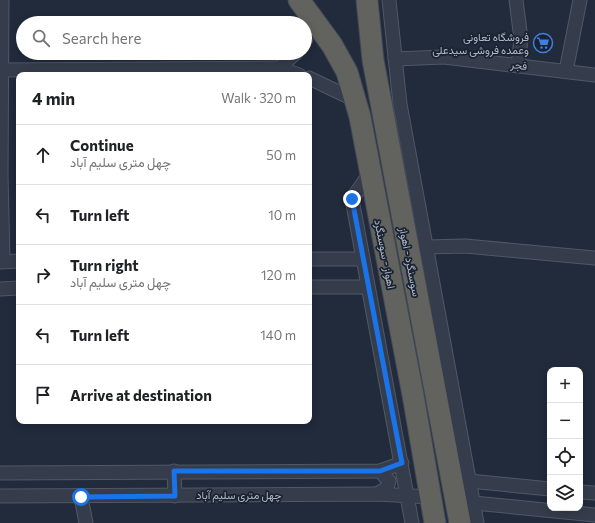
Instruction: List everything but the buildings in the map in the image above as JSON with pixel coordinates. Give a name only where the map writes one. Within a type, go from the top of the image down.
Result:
[{"type":"highway","name":"اهواز - سوسنگرد","points":[[299,0],[311,16]]},
{"type":"highway","name":"سوسنگرد - اهواز","points":[[367,0],[373,60],[460,523]]},
{"type":"highway","name":"اهواز - سوسنگرد","points":[[313,19],[332,46],[347,72],[355,100],[413,395],[435,523]]},
{"type":"street","points":[[2,0],[0,70],[2,262],[16,261]]},
{"type":"street","points":[[389,0],[400,104],[477,523]]},
{"type":"street","points":[[516,0],[521,39],[518,65]]},
{"type":"street","points":[[566,71],[580,0]]},
{"type":"street","name":"فجر","points":[[395,59],[444,57],[595,75]]},
{"type":"street","points":[[279,68],[288,60]]},
{"type":"street","points":[[0,70],[279,68],[290,72]]},
{"type":"street","points":[[312,79],[355,100]]},
{"type":"street","points":[[370,173],[352,199],[412,523]]},
{"type":"street","points":[[426,248],[465,246],[595,258]]},
{"type":"street","points":[[312,259],[363,259]]},
{"type":"street","points":[[312,287],[368,287]]},
{"type":"street","points":[[0,288],[16,288]]},
{"type":"street","points":[[0,473],[380,471],[402,463]]},
{"type":"street","points":[[174,471],[175,496]]},
{"type":"street","points":[[377,494],[387,488],[389,481],[380,471]]},
{"type":"street","points":[[469,481],[547,489]]},
{"type":"street","points":[[583,492],[595,493]]},
{"type":"street","name":"چهل متری سلیم آباد","points":[[0,496],[81,497],[377,494],[430,497]]},
{"type":"street","points":[[81,497],[86,523]]},
{"type":"street","points":[[474,503],[595,515]]},
{"type":"place","name":"فروشگاه تعاونی وعمده فروشی سیدعلی","points":[[543,43]]},
{"type":"route","points":[[81,497],[175,496],[174,471],[380,471],[402,463],[393,423],[352,199]]}]
